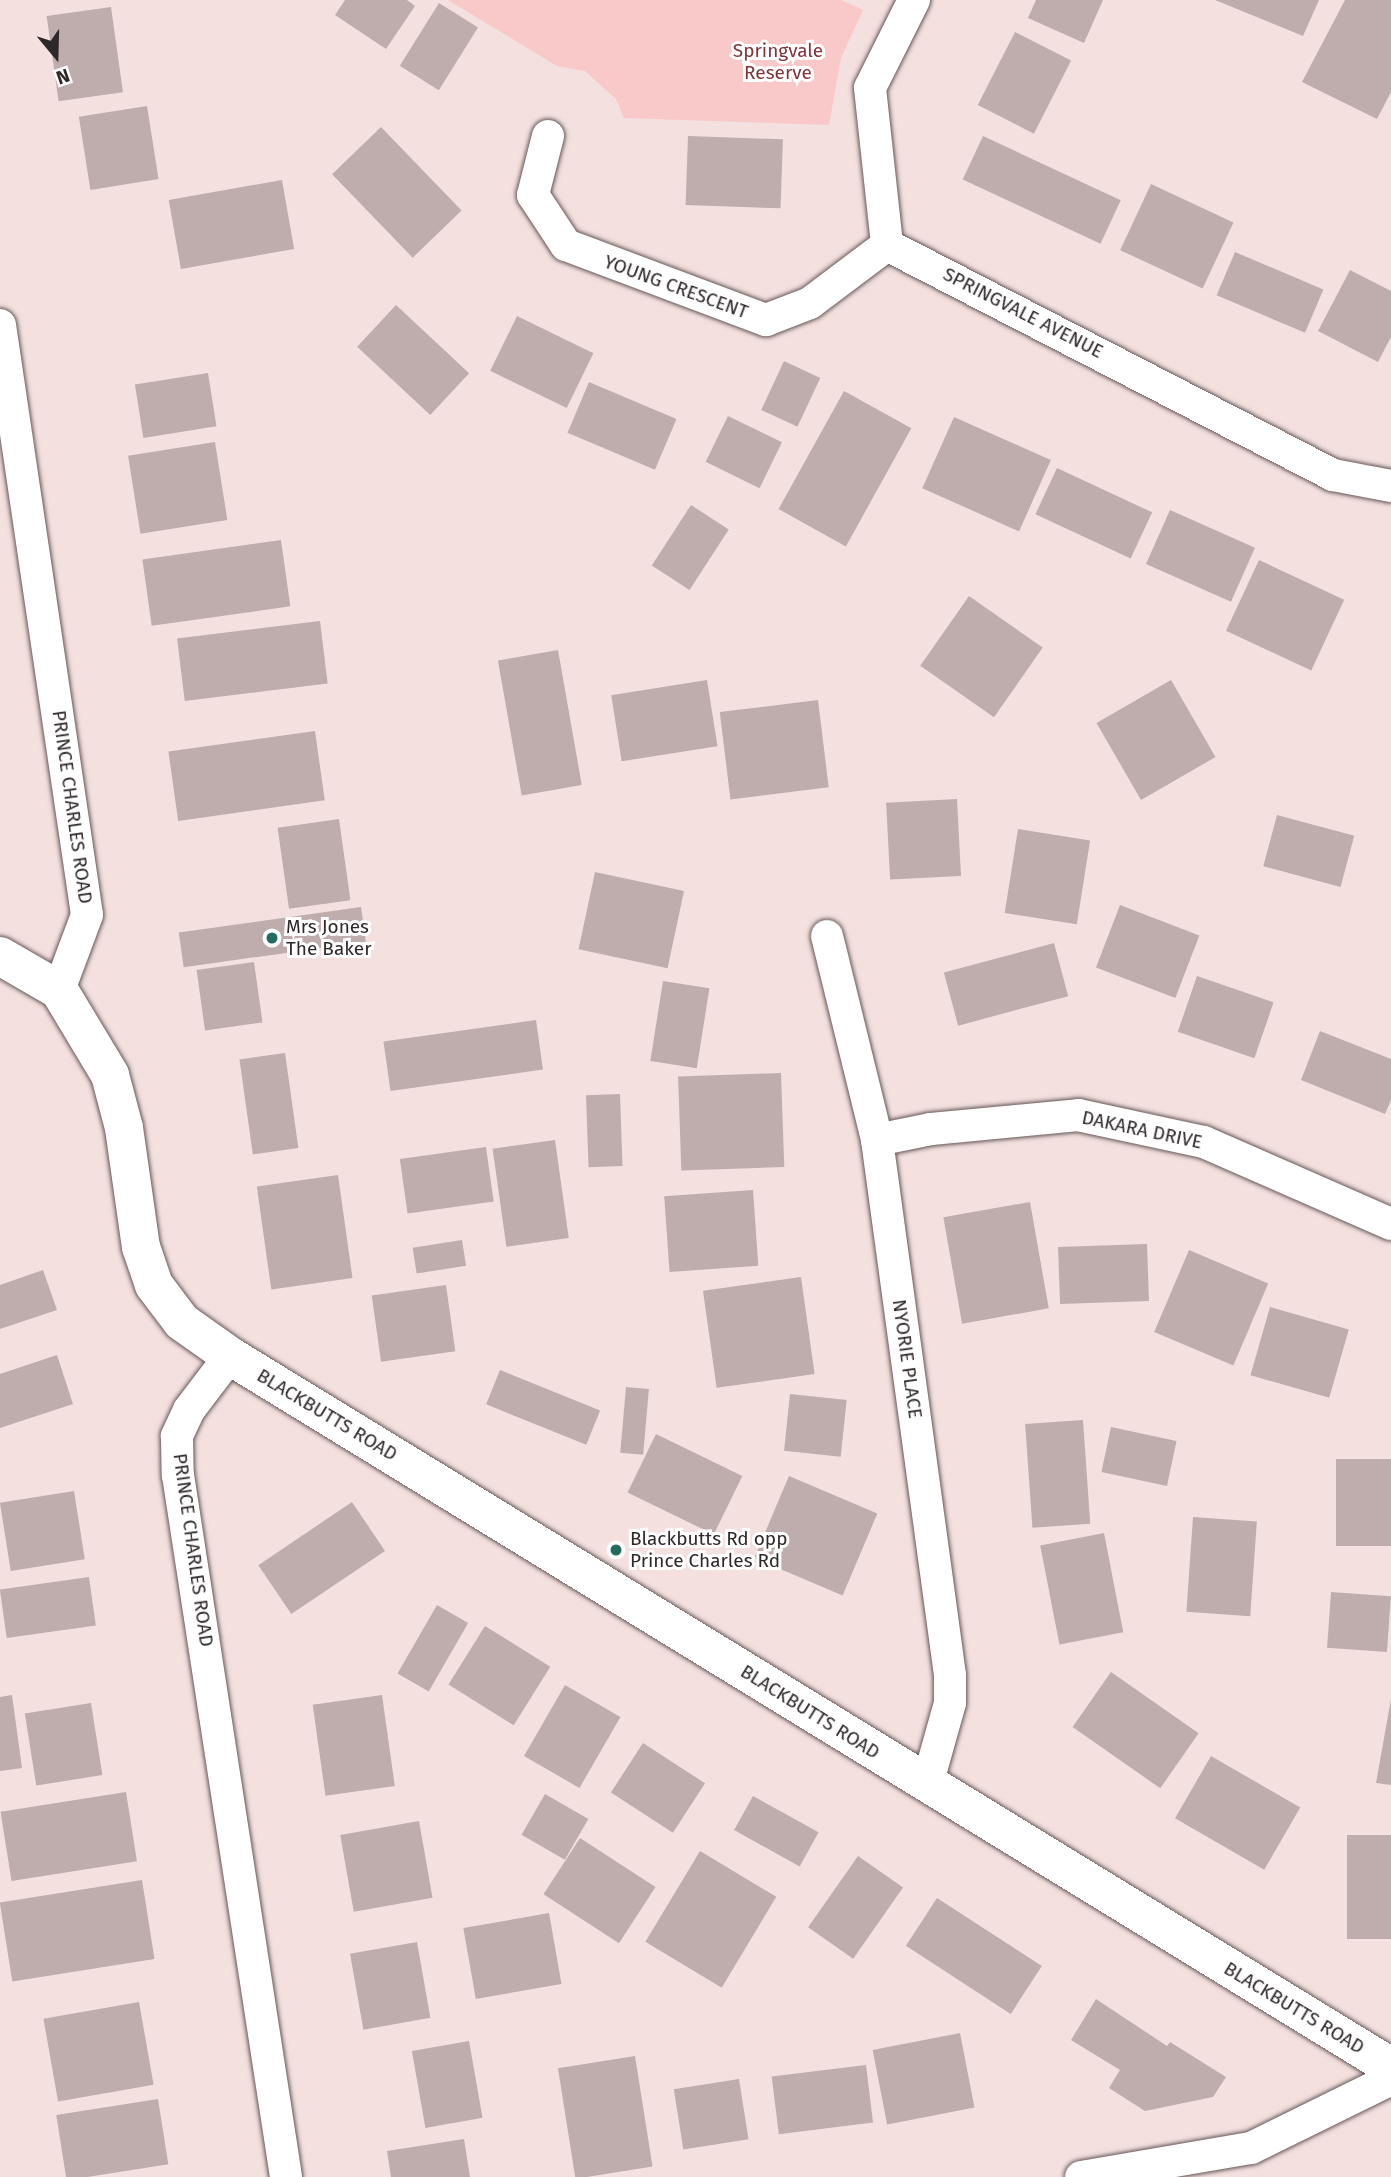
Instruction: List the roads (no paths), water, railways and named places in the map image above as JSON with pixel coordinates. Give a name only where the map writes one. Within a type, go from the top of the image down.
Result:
[{"type":"street","points":[[887,245],[870,88],[914,0]]},
{"type":"street","name":"YOUNG CRESCENT","points":[[548,136],[533,195],[566,246],[766,320],[810,303],[887,245]]},
{"type":"street","name":"SPRINGVALE AVENUE","points":[[887,245],[1333,475],[1391,486]]},
{"type":"street","name":"PRINCE CHARLES ROAD","points":[[0,325],[87,915],[59,990]]},
{"type":"street","name":"NYORIE PLACE","points":[[827,936],[877,1140],[950,1675],[950,1703],[927,1785]]},
{"type":"street","points":[[0,956],[59,990],[110,1075],[124,1128],[141,1247],[154,1285],[181,1322],[230,1356]]},
{"type":"street","name":"DAKARA DRIVE","points":[[877,1140],[931,1129],[1078,1115],[1204,1142],[1391,1224]]},
{"type":"street","name":"PRINCE CHARLES ROAD","points":[[230,1356],[189,1410],[177,1436],[178,1475],[286,2177]]},
{"type":"street","name":"BLACKBUTTS ROAD","points":[[230,1356],[1391,2067]]},
{"type":"street","points":[[1081,2177],[1251,2148],[1391,2079]]},
{"type":"place","name":"Mrs Jones The Baker","points":[[272,938]]},
{"type":"place","name":"Blackbutts Rd opp Prince Charles Rd","points":[[616,1550]]},
{"type":"park label","name":"Springvale Reserve","points":[[778,62]]}]
